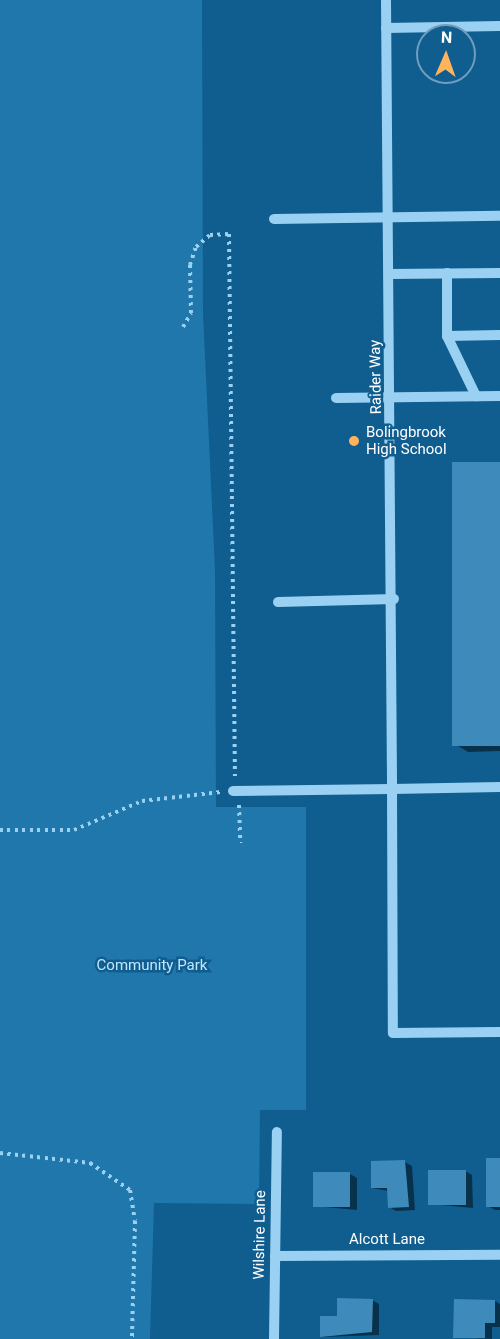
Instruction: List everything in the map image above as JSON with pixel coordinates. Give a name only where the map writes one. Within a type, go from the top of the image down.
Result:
[{"type":"street","name":"Raider Way","points":[[386,0],[394,599],[393,1033],[500,1032]]},
{"type":"street","points":[[386,28],[500,26]]},
{"type":"street","points":[[274,219],[500,216]]},
{"type":"street","points":[[447,273],[447,336],[476,396]]},
{"type":"street","points":[[389,274],[500,273]]},
{"type":"street","points":[[447,336],[500,335]]},
{"type":"street","points":[[336,398],[500,396]]},
{"type":"street","points":[[278,602],[394,599]]},
{"type":"street","points":[[235,790],[500,787]]},
{"type":"street","name":"Wilshire Lane","points":[[274,1339],[277,1132]]},
{"type":"street","name":"Alcott Lane","points":[[275,1256],[500,1255]]},
{"type":"path","points":[[183,327],[191,313],[190,264],[196,247],[210,235],[229,234],[235,790],[240,843]]},
{"type":"path","points":[[0,830],[74,830],[142,801],[235,790]]},
{"type":"path","points":[[0,1153],[90,1163],[130,1190],[135,1221],[132,1339]]},
{"type":"green space","name":"Community Park","points":[[0,0],[202,0],[203,313],[215,570],[216,807],[306,807],[306,1110],[260,1110],[259,1204],[154,1203],[150,1339],[0,1339]]},
{"type":"building","points":[[452,462],[500,462],[500,746],[452,746]]},
{"type":"building","points":[[486,1158],[500,1158],[500,1207],[486,1207]]},
{"type":"building","points":[[405,1160],[409,1207],[388,1208],[387,1188],[371,1188],[371,1161]]},
{"type":"building","points":[[428,1170],[466,1170],[466,1205],[428,1205]]},
{"type":"building","points":[[313,1172],[350,1172],[350,1207],[313,1207]]},
{"type":"building","points":[[337,1298],[373,1299],[372,1332],[320,1337],[320,1316],[337,1316]]},
{"type":"building","points":[[454,1299],[495,1300],[495,1323],[485,1323],[485,1338],[453,1338]]},
{"type":"place","name":"Bolingbrook High School","points":[[354,441]]}]
